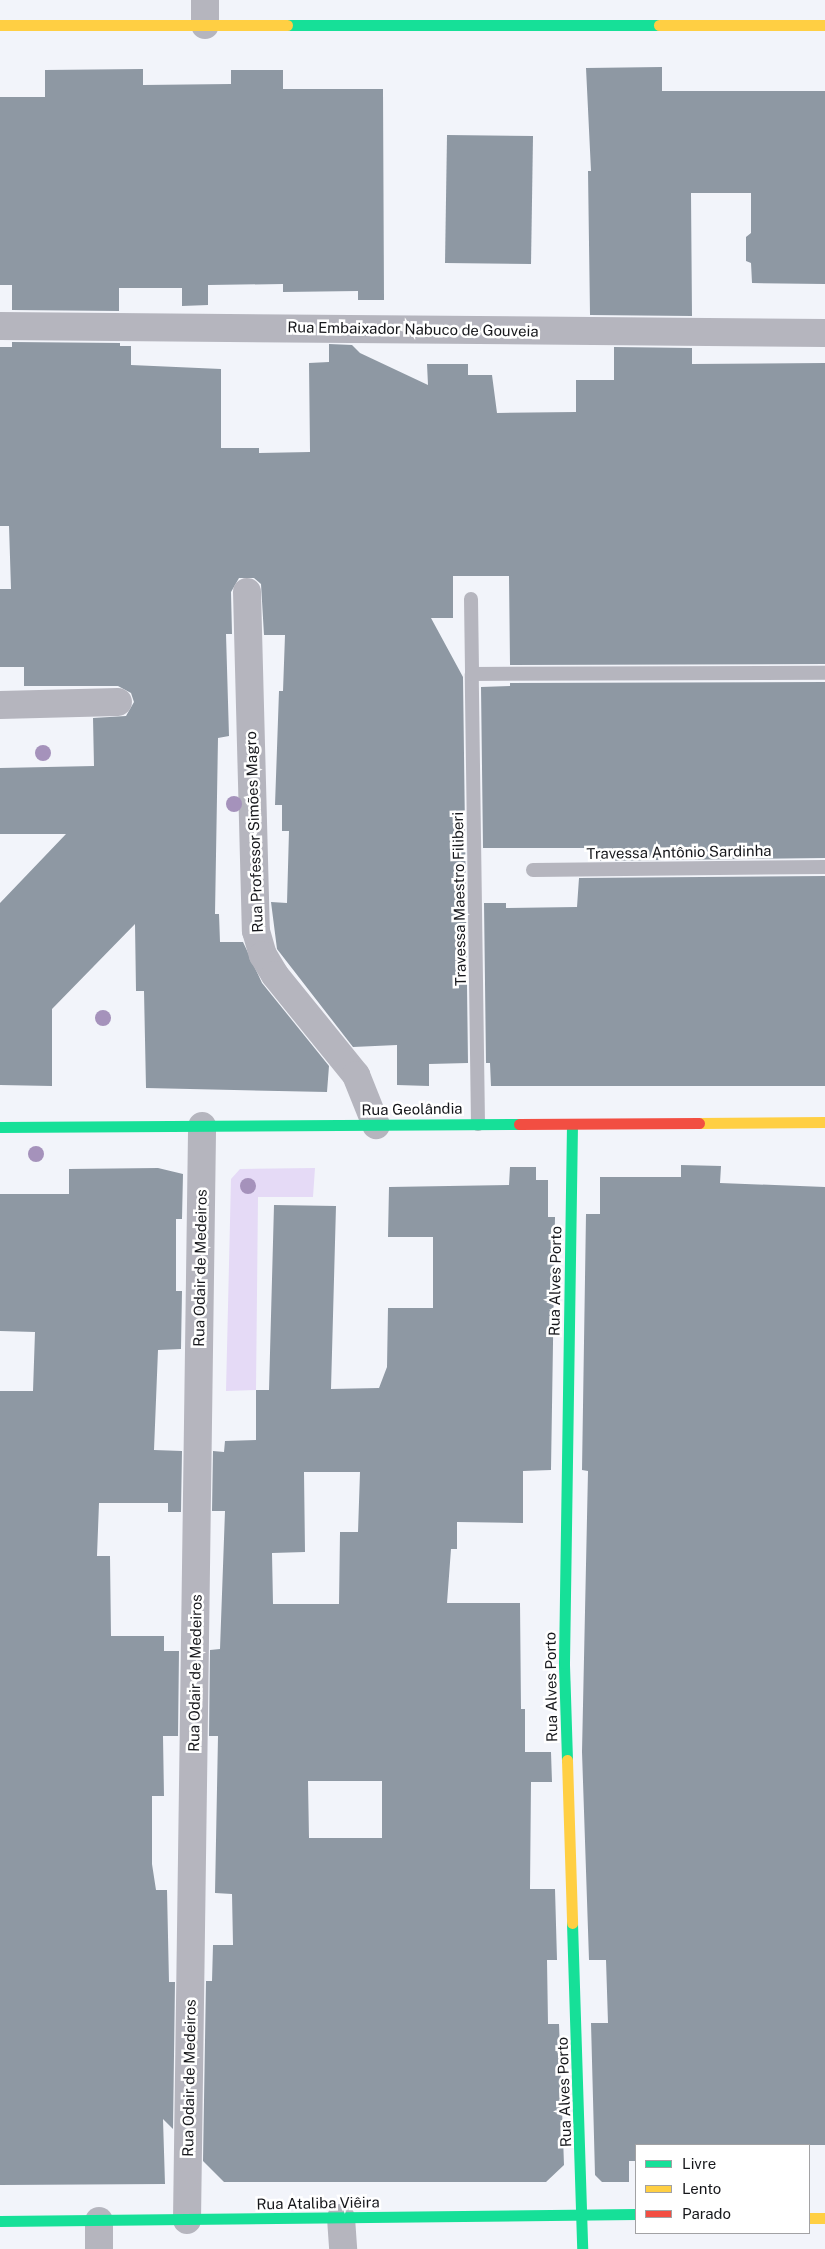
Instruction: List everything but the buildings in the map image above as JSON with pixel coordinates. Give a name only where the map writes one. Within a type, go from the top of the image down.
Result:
[{"type":"street","points":[[0,25],[205,12],[825,25]]},
{"type":"street","name":"Rua Embaixador Nabuco de Gouveia","points":[[0,326],[825,333]]},
{"type":"street","name":"Rua Professor Simões Magro","points":[[247,592],[256,931],[275,974],[356,1075],[376,1125]]},
{"type":"street","points":[[0,705],[118,702]]},
{"type":"street","name":"Rua Geolândia","points":[[0,1127],[825,1122]]},
{"type":"street","name":"Rua Alves Porto","points":[[572,1124],[564,1663],[582,2249]]},
{"type":"street","name":"Rua Odair de Medeiros","points":[[188,2220],[202,1126]]},
{"type":"street","name":"Rua Ataliba Viêira","points":[[0,2221],[341,2218],[582,2212],[635,2214]]},
{"type":"street","points":[[341,2218],[343,2249]]},
{"type":"street","points":[[810,2218],[825,2218]]},
{"type":"street","points":[[99,2221],[99,2249]]},
{"type":"lane","name":"Travessa Maestro Filiberi","points":[[471,599],[478,1124]]},
{"type":"lane","points":[[472,674],[825,673]]},
{"type":"lane","name":"Travessa Antônio Sardinha","points":[[533,870],[825,867]]},
{"type":"shaded area","points":[[315,1168],[313,1197],[258,1197],[256,1390],[226,1391],[231,1179],[240,1169]]},
{"type":"traffic: fast","points":[[287,25],[659,25]]},
{"type":"traffic: fast","points":[[0,1127],[519,1124]]},
{"type":"traffic: fast","points":[[567,1760],[564,1663],[572,1124]]},
{"type":"traffic: fast","points":[[572,1923],[582,2249]]},
{"type":"traffic: fast","points":[[0,2221],[635,2214]]},
{"type":"traffic: slow","points":[[0,25],[287,25]]},
{"type":"traffic: slow","points":[[659,25],[825,25]]},
{"type":"traffic: slow","points":[[699,1123],[825,1122]]},
{"type":"traffic: slow","points":[[567,1760],[572,1923]]},
{"type":"traffic: slow","points":[[810,2218],[825,2218]]},
{"type":"traffic: jam","points":[[519,1124],[699,1123]]}]
